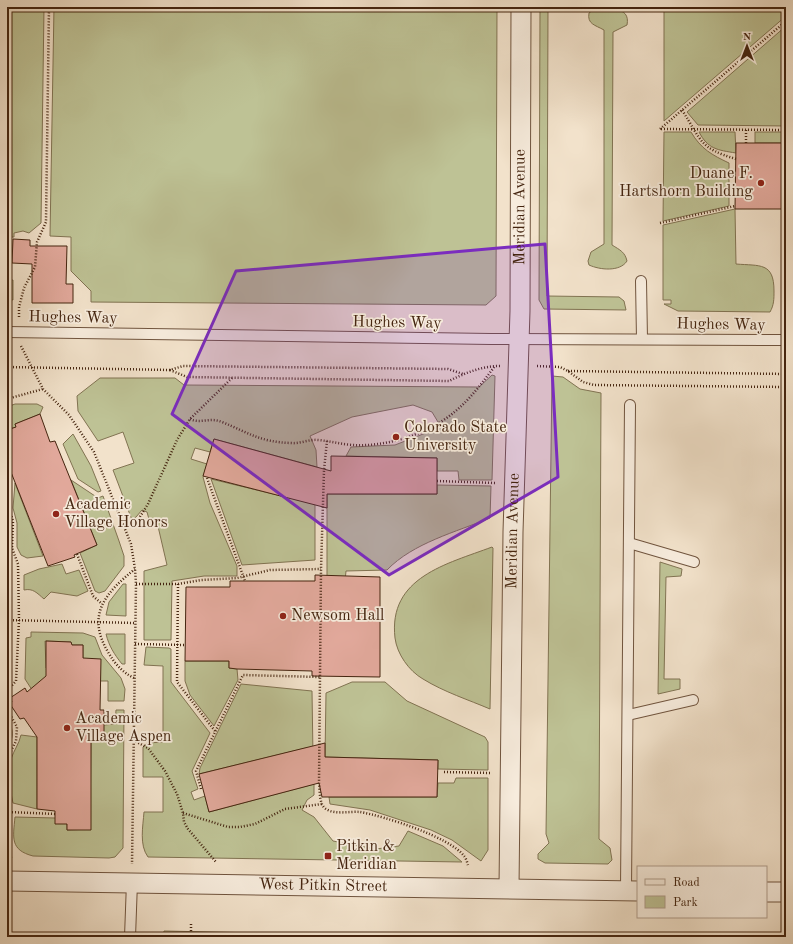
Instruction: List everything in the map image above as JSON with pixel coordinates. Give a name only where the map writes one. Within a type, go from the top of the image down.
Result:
[{"type":"street","name":"Meridian Avenue","points":[[509,888],[513,532],[518,339],[521,7]]},
{"type":"street","name":"West Pitkin Street","points":[[7,881],[632,891]]},
{"type":"street","points":[[767,892],[786,892]]},
{"type":"lane","points":[[641,281],[642,339]]},
{"type":"lane","name":"Hughes Way","points":[[7,332],[518,339],[786,340]]},
{"type":"lane","points":[[630,405],[628,715],[632,891]]},
{"type":"lane","points":[[629,543],[694,562]]},
{"type":"lane","points":[[628,715],[693,700]]},
{"type":"lane","points":[[130,937],[132,882]]},
{"type":"path","points":[[19,306],[24,288],[35,267],[37,242],[46,222],[49,7]]},
{"type":"path","points":[[786,21],[660,129],[786,130]]},
{"type":"path","points":[[682,110],[699,139],[706,147],[718,154],[736,159]]},
{"type":"path","points":[[746,129],[746,143]]},
{"type":"path","points":[[660,223],[735,206]]},
{"type":"path","points":[[21,345],[30,367],[43,389],[69,415],[84,434],[94,452],[125,526],[136,569],[132,882]]},
{"type":"path","points":[[7,367],[170,370],[183,366],[448,369],[463,374]]},
{"type":"path","points":[[170,370],[187,377],[449,381],[463,374],[495,366],[502,366]]},
{"type":"path","points":[[190,419],[197,421],[212,419],[221,421],[250,436],[272,442],[293,444],[317,440],[352,445],[380,443],[403,438],[430,428],[452,414],[473,394],[495,366]]},
{"type":"path","points":[[538,366],[560,367],[583,382],[594,385],[786,387]]},
{"type":"path","points":[[568,371],[786,374]]},
{"type":"path","points":[[125,526],[138,520],[148,504],[177,440],[190,419],[232,378]]},
{"type":"path","points":[[7,399],[43,389]]},
{"type":"path","points":[[327,441],[324,470],[321,569],[319,783],[322,804],[326,809],[336,812],[358,812],[382,817],[420,831],[448,844],[464,856],[468,865]]},
{"type":"path","points":[[207,478],[244,577],[244,581]]},
{"type":"path","points":[[437,481],[498,483]]},
{"type":"path","points":[[7,502],[12,521],[12,548],[18,564],[19,620],[16,681],[7,691]]},
{"type":"path","points":[[77,554],[93,596],[102,604]]},
{"type":"path","points":[[134,679],[114,663],[101,640],[98,621],[102,604],[115,585],[136,569]]},
{"type":"path","points":[[136,584],[178,584],[201,580],[244,577],[270,570],[321,569]]},
{"type":"path","points":[[178,584],[177,682],[215,731]]},
{"type":"path","points":[[7,620],[135,623]]},
{"type":"path","points":[[135,644],[186,645]]},
{"type":"path","points":[[201,788],[196,771],[242,675],[320,677]]},
{"type":"path","points":[[7,709],[17,727],[16,741],[7,759]]},
{"type":"path","points":[[134,740],[148,748],[165,771],[172,782],[183,813],[184,822],[188,829],[216,862]]},
{"type":"path","points":[[444,772],[493,773]]},
{"type":"path","points":[[7,794],[11,859]]},
{"type":"path","points":[[183,813],[228,827],[240,827],[255,824],[285,809],[322,804]]},
{"type":"path","points":[[9,812],[56,814]]},
{"type":"path","points":[[191,922],[191,937]]},
{"type":"highlighted area","points":[[545,244],[558,477],[389,575],[172,414],[236,271]]},
{"type":"green space","points":[[7,7],[44,7],[41,223],[29,233],[23,231],[14,233],[14,237],[7,237]]},
{"type":"green space","points":[[54,7],[497,7],[496,296],[486,305],[91,302],[91,291],[71,271],[71,237],[50,236]]},
{"type":"green space","points":[[540,7],[548,7],[547,296],[619,297],[624,301],[626,310],[544,309],[539,300]]},
{"type":"green space","points":[[664,7],[786,7],[786,16],[664,121]]},
{"type":"green space","points":[[611,9],[622,11],[627,19],[627,25],[613,32],[612,245],[623,253],[627,261],[620,267],[610,269],[594,267],[589,265],[588,261],[591,252],[604,244],[604,30],[590,22],[589,13],[593,10]]},
{"type":"green space","points":[[786,26],[786,126],[698,125],[687,112]]},
{"type":"green space","points":[[664,132],[691,132],[707,151],[729,163],[729,206],[663,221]]},
{"type":"green space","points":[[699,132],[735,132],[736,153],[714,148],[702,138]]},
{"type":"green space","points":[[755,132],[786,132],[786,143],[755,143]]},
{"type":"green space","points":[[735,209],[736,264],[759,266],[768,270],[773,282],[774,291],[774,299],[770,312],[678,311],[664,304],[671,304],[671,300],[663,300],[663,225]]},
{"type":"green space","points":[[7,280],[13,280],[13,300],[7,299]]},
{"type":"green space","points":[[492,375],[495,376],[492,480],[459,480],[458,471],[437,471],[437,458],[346,456],[351,447],[395,445],[441,427],[432,412],[413,405],[352,417],[310,436],[316,450],[317,467],[214,439],[210,452],[195,448],[191,459],[207,464],[203,477],[210,503],[237,566],[237,576],[204,576],[172,581],[171,640],[144,640],[144,571],[167,565],[157,522],[150,523],[147,512],[142,510],[132,520],[113,470],[134,463],[123,432],[98,441],[78,411],[77,396],[100,378],[175,378],[184,385],[479,387]]},
{"type":"green space","points":[[552,376],[563,377],[580,389],[601,393],[599,839],[610,848],[612,860],[608,864],[545,863],[538,859],[538,854],[549,843],[546,834]]},
{"type":"green space","points":[[15,404],[37,404],[43,407],[40,414],[15,424],[16,427],[7,430],[7,407]]},
{"type":"green space","points":[[73,434],[91,466],[101,491],[98,492],[78,479],[63,444]]},
{"type":"green space","points":[[211,479],[315,504],[315,560],[242,565]]},
{"type":"green space","points":[[71,480],[98,498],[103,496],[124,556],[124,566],[105,591],[99,593],[95,591],[80,553],[97,545]]},
{"type":"green space","points":[[15,483],[43,556],[27,558],[21,555],[17,547],[17,523],[13,508]]},
{"type":"green space","points":[[437,485],[491,486],[490,518],[422,545],[409,552],[387,570],[346,571],[345,581],[327,581],[327,494],[437,494]]},
{"type":"green space","points":[[492,547],[490,709],[456,696],[418,676],[404,662],[398,650],[395,638],[395,617],[401,600],[411,587],[424,576],[440,567]]},
{"type":"green space","points":[[660,562],[682,569],[681,576],[666,577],[664,679],[680,679],[680,689],[658,694]]},
{"type":"green space","points":[[62,564],[66,574],[79,570],[88,591],[77,596],[51,592],[44,599],[32,590],[24,590],[24,575],[39,569]]},
{"type":"green space","points":[[123,584],[126,584],[126,616],[106,615],[109,602]]},
{"type":"green space","points":[[31,632],[83,633],[95,637],[102,655],[121,678],[125,689],[124,701],[108,701],[108,681],[100,681],[83,658],[83,645],[72,645],[71,642],[45,641],[46,668],[48,669],[47,690],[34,693],[25,679],[26,638],[31,637]]},
{"type":"green space","points":[[106,634],[125,634],[125,664],[122,664],[114,653]]},
{"type":"green space","points":[[146,647],[171,649],[171,682],[210,733],[192,771],[198,789],[191,792],[194,800],[205,796],[209,812],[314,784],[314,795],[307,800],[302,810],[314,817],[333,841],[376,849],[399,846],[408,831],[443,846],[462,862],[148,857],[143,847],[142,829],[144,812],[163,812],[163,777],[143,777],[143,747],[148,743],[163,742],[163,666],[144,665]]},
{"type":"green space","points":[[185,661],[229,661],[229,668],[237,669],[238,680],[214,726],[190,695],[185,681]]},
{"type":"green space","points":[[352,682],[385,682],[407,701],[485,737],[488,742],[488,770],[438,769],[438,760],[325,757],[326,693]]},
{"type":"green space","points":[[241,684],[312,691],[313,757],[306,748],[199,774],[200,768]]},
{"type":"green space","points":[[116,710],[124,710],[123,848],[115,857],[109,858],[33,856],[20,850],[17,847],[14,837],[15,817],[55,818],[67,824],[67,830],[90,829],[91,739],[104,725],[115,724]]},
{"type":"green space","points":[[7,718],[11,726],[12,737],[7,749]]},
{"type":"green space","points":[[21,735],[37,737],[37,809],[13,803],[9,781],[9,770],[11,759]]},
{"type":"green space","points":[[456,778],[488,778],[488,850],[481,861],[452,840],[431,830],[370,810],[330,804],[329,797],[437,797],[438,783],[454,783]]},
{"type":"green space","points":[[164,931],[447,937],[163,937]]},
{"type":"building","name":"Duane F. Hartshorn Building","points":[[736,143],[786,143],[786,209],[735,209]]},
{"type":"building","points":[[13,239],[30,240],[30,246],[67,246],[66,284],[73,284],[73,303],[32,303],[32,264],[12,263]]},
{"type":"building","name":"Academic Village Honors","points":[[40,414],[50,442],[55,441],[97,545],[74,555],[75,557],[48,566],[7,462],[7,430],[16,427],[15,424]]},
{"type":"building","points":[[214,439],[331,471],[331,456],[437,458],[437,494],[327,494],[327,508],[203,476]]},
{"type":"building","points":[[315,575],[380,577],[380,677],[312,676],[312,671],[229,668],[229,661],[185,661],[186,587],[230,587],[230,581],[315,581]]},
{"type":"building","name":"Academic Village Aspen","points":[[46,641],[71,642],[72,645],[83,645],[83,658],[101,659],[100,710],[104,710],[104,739],[91,739],[91,830],[67,830],[67,824],[55,824],[55,811],[37,809],[37,737],[24,718],[20,719],[10,704],[12,702],[10,698],[25,688],[27,692],[46,676]]},
{"type":"building","points":[[325,743],[325,757],[438,760],[437,797],[322,797],[319,783],[209,812],[199,774]]},
{"type":"place","name":"Duane F. Hartshorn Building","points":[[761,183]]},
{"type":"place","name":"Colorado State University","points":[[396,437]]},
{"type":"place","name":"Academic Village Honors","points":[[56,514]]},
{"type":"place","name":"Newsom Hall","points":[[283,616]]},
{"type":"place","name":"Academic Village Aspen","points":[[67,728]]},
{"type":"place","name":"Pitkin & Meridian","points":[[328,856]]}]
